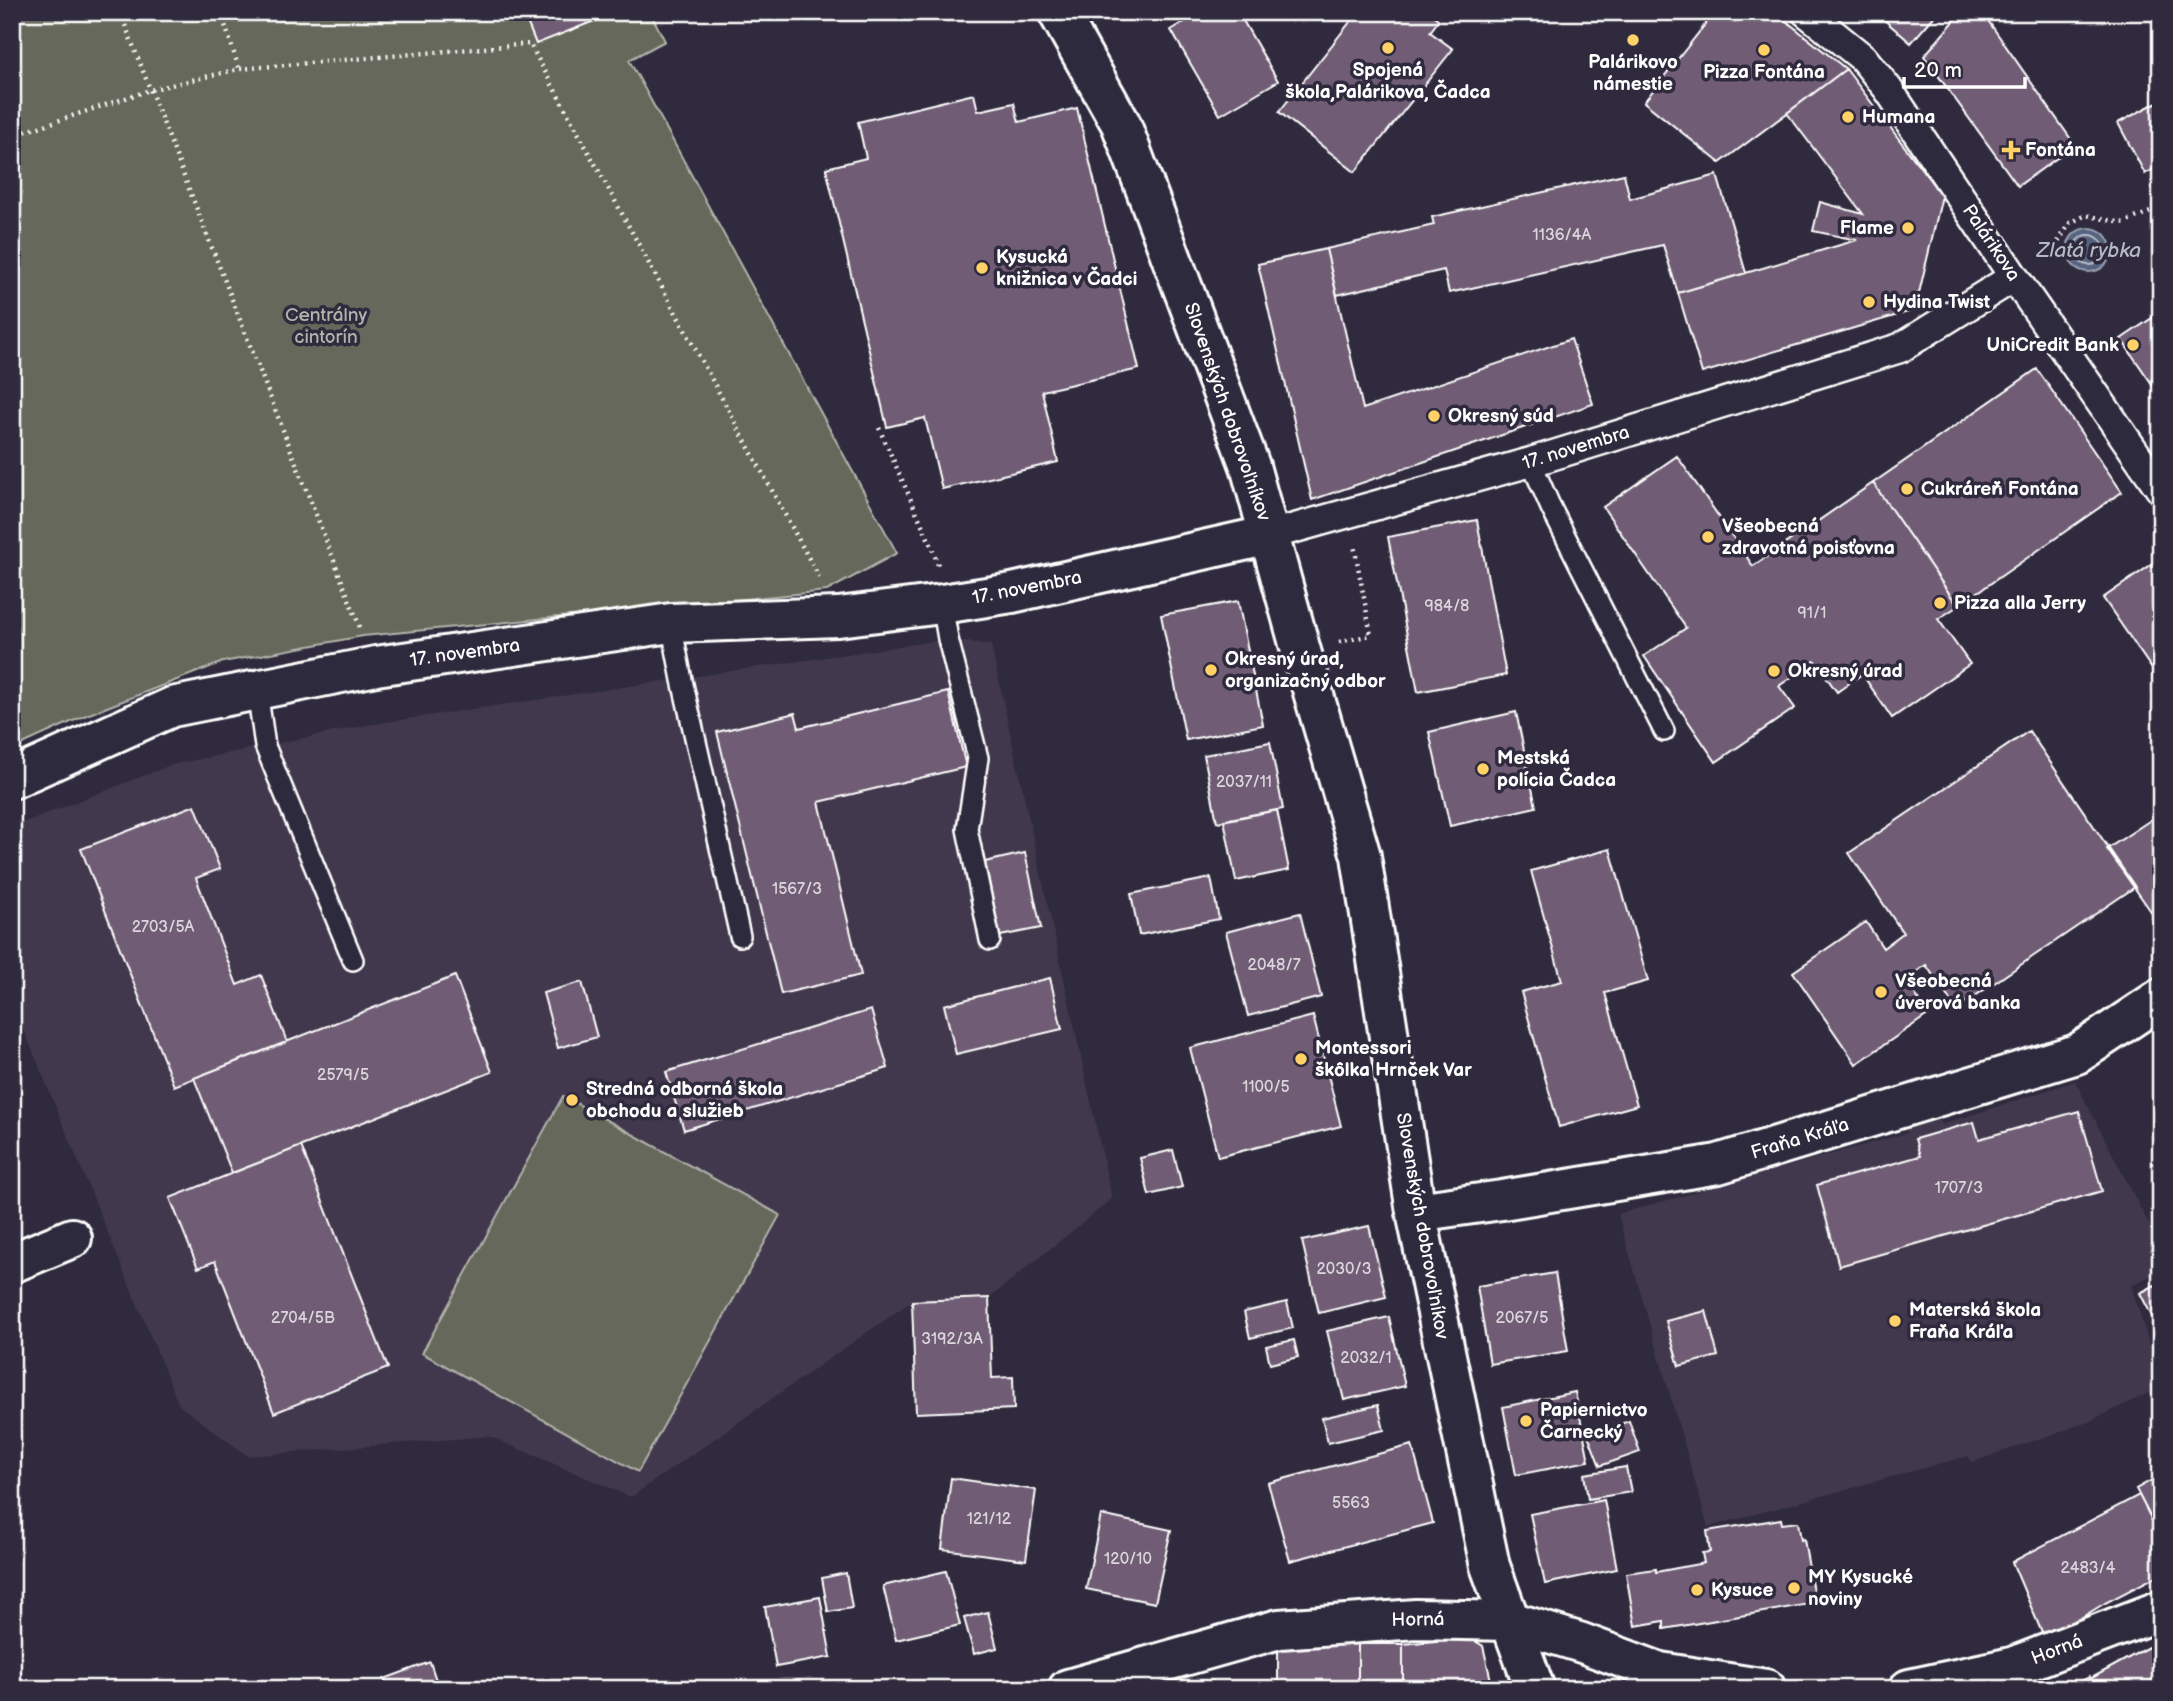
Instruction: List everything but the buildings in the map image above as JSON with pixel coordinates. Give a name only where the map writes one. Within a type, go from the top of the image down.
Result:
[{"type":"street","name":"Slovenských dobrovoľníkov","points":[[1058,12],[1121,124],[1251,466],[1361,856],[1416,1212],[1489,1562],[1535,1689]]},
{"type":"street","name":"Palárikova","points":[[1806,12],[1863,58],[1888,89],[2014,278],[2161,490]]},
{"type":"street","name":"17. novembra","points":[[12,779],[172,707],[376,666],[671,623],[838,617],[947,603],[1012,593],[1270,535],[1531,462],[1900,348],[2014,278]]},
{"type":"street","name":"Fraňa Kráľa","points":[[1416,1212],[1718,1164],[2077,1054],[2161,998]]},
{"type":"street","points":[[12,1263],[72,1238]]},
{"type":"street","name":"Horná","points":[[1909,1689],[2012,1667],[2161,1610]]},
{"type":"street","name":"Horná","points":[[1068,1689],[1279,1629],[1416,1619],[1510,1621],[1583,1643],[1660,1672],[1766,1689]]},
{"type":"lane","points":[[1531,462],[1557,521],[1664,731]]},
{"type":"lane","points":[[947,603],[948,639],[978,758],[967,829],[990,940]]},
{"type":"lane","points":[[671,623],[681,680],[740,936]]},
{"type":"lane","points":[[257,690],[265,746],[352,960]]},
{"type":"path","points":[[120,12],[376,666]]},
{"type":"path","points":[[221,12],[239,69]]},
{"type":"path","points":[[12,136],[150,90],[239,69],[530,44],[827,591],[838,617]]},
{"type":"path","points":[[2014,278],[2058,242],[2070,223],[2086,215],[2122,223],[2161,208]]},
{"type":"path","points":[[879,428],[928,537],[947,603]]},
{"type":"path","points":[[1331,643],[1371,635],[1348,513]]},
{"type":"shaded area","name":"Stredná odborná škola obchodu a služieb","points":[[948,639],[991,645],[1112,1199],[989,1298],[912,1301],[631,1497],[489,1436],[248,1456],[179,1405],[12,1001],[12,827],[171,765],[373,724]]},
{"type":"shaded area","name":"Materská škola Fraňa Kráľa","points":[[2075,1081],[2161,1248],[2161,1271],[2131,1285],[2161,1383],[2159,1388],[2088,1422],[1972,1462],[1968,1456],[1708,1527],[1618,1214],[1907,1133],[1907,1129],[1939,1120],[1941,1125]]},
{"type":"green space","name":"Centrálny cintorín","points":[[12,12],[650,12],[665,41],[629,60],[897,553],[827,591],[363,636],[223,662],[84,716],[12,749]]},
{"type":"green space","points":[[563,1096],[780,1215],[638,1472],[422,1353]]},
{"type":"water","name":"Zlatá rybka","points":[[2089,228],[2098,229],[2105,234],[2110,241],[2110,259],[2105,266],[2098,271],[2089,272],[2080,271],[2073,266],[2068,259],[2067,250],[2068,241],[2073,234],[2080,229]]},
{"type":"place","name":"Palárikovo námestie","points":[[1633,40]]},
{"type":"place","name":"Spojená škola,Palárikova, Čadca","points":[[1388,48]]},
{"type":"place","name":"Pizza Fontána","points":[[1764,50]]},
{"type":"place","name":"Humana","points":[[1848,117]]},
{"type":"place","name":"Fontána","points":[[2011,150]]},
{"type":"place","name":"Flame","points":[[1908,228]]},
{"type":"place","name":"Kysucká knižnica v Čadci","points":[[982,268]]},
{"type":"place","name":"Hydina Twist","points":[[1869,302]]},
{"type":"place","name":"UniCredit Bank","points":[[2133,345]]},
{"type":"place","name":"Okresný súd","points":[[1434,416]]},
{"type":"place","name":"Cukráreň Fontána","points":[[1907,489]]},
{"type":"place","name":"Všeobecná zdravotná poisťovna","points":[[1708,537]]},
{"type":"place","name":"Pizza alla Jerry","points":[[1940,603]]},
{"type":"place","name":"Okresný úrad, organizačný odbor","points":[[1211,670]]},
{"type":"place","name":"Okresný úrad","points":[[1774,671]]},
{"type":"place","name":"Mestská polícia Čadca","points":[[1483,769]]},
{"type":"place","name":"Všeobecná úverová banka","points":[[1881,992]]},
{"type":"place","name":"Montessori škôlka Hrnček Var","points":[[1301,1059]]},
{"type":"place","name":"Stredná odborná škola obchodu a služieb","points":[[572,1100]]},
{"type":"place","name":"Materská škola Fraňa Kráľa","points":[[1895,1321]]},
{"type":"place","name":"Papiernictvo Čarnecký","points":[[1526,1421]]},
{"type":"place","name":"MY Kysucké noviny","points":[[1794,1588]]},
{"type":"place","name":"Kysuce","points":[[1697,1590]]}]
